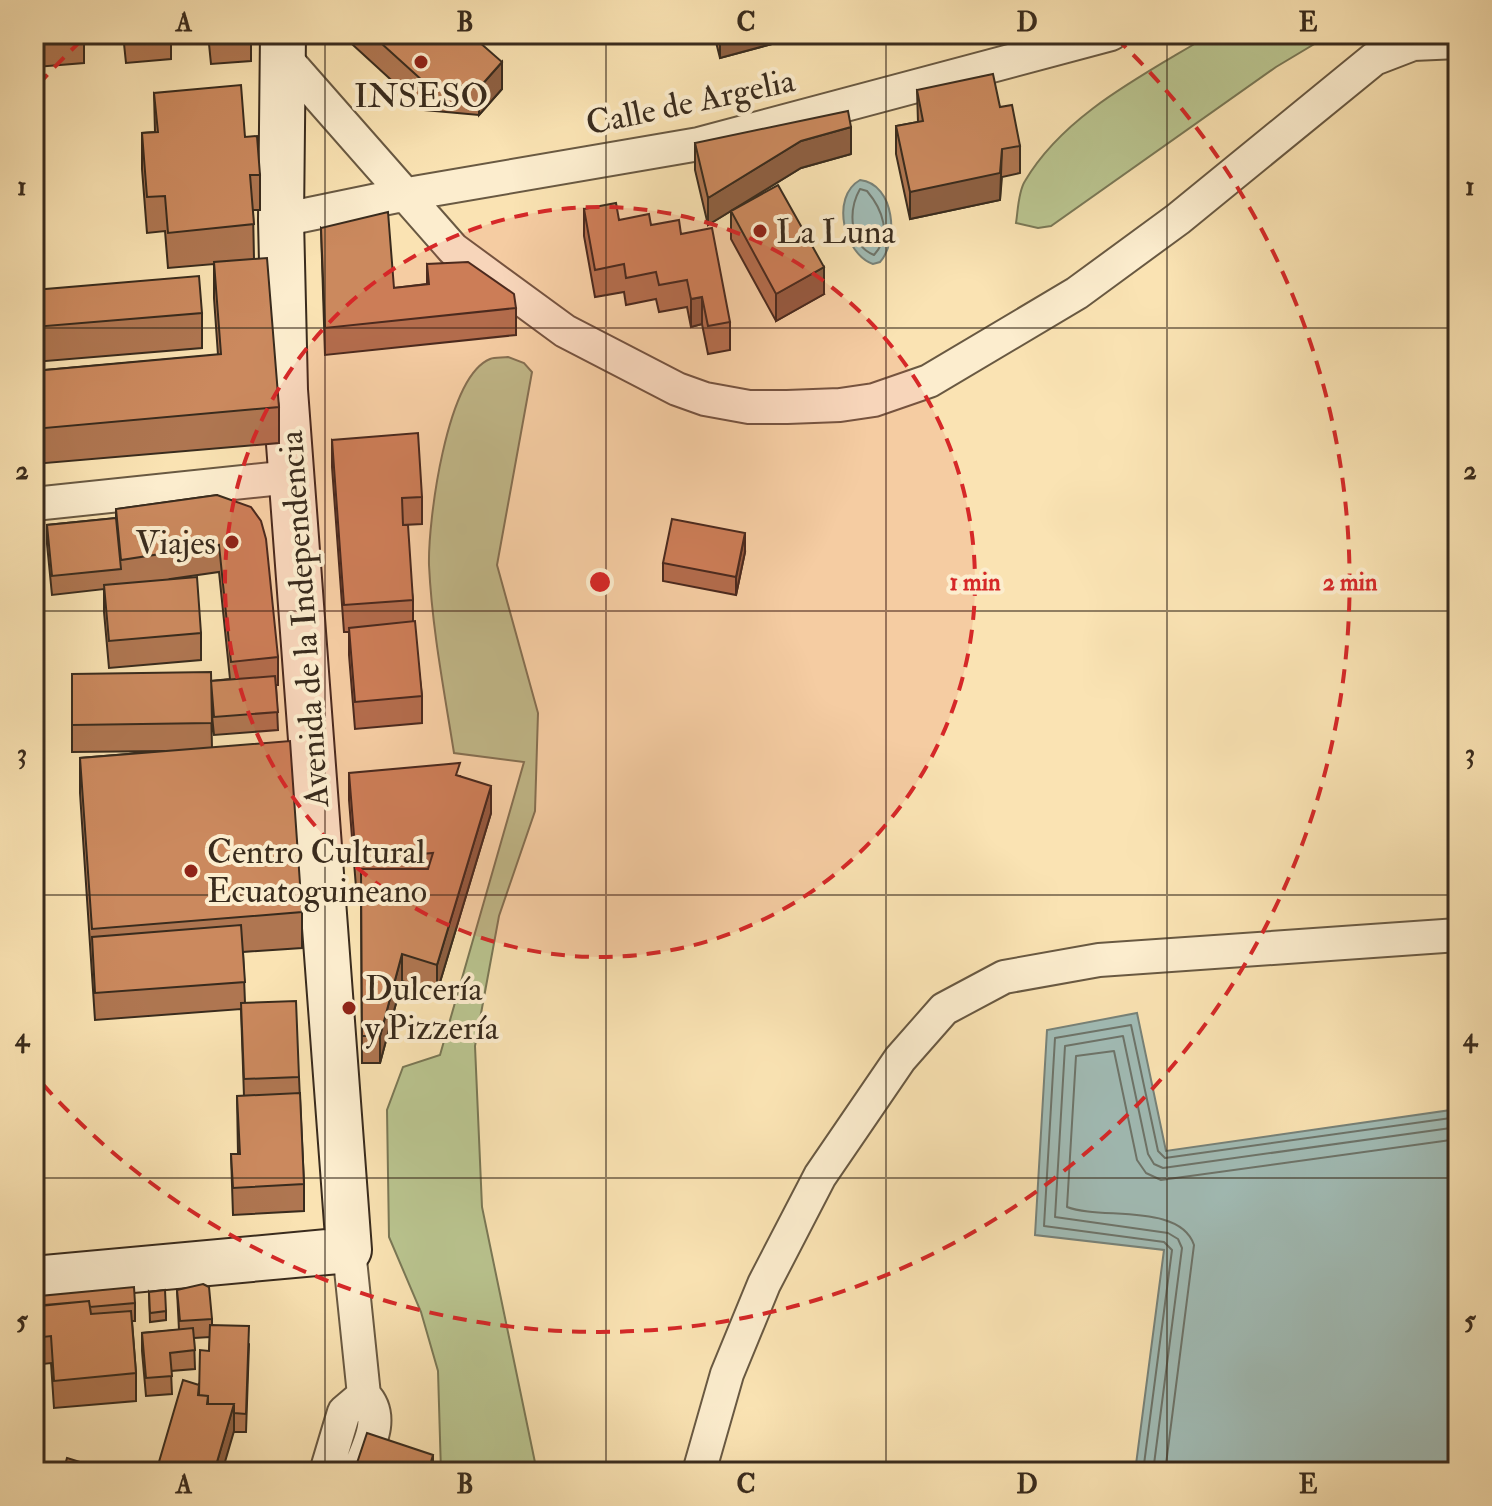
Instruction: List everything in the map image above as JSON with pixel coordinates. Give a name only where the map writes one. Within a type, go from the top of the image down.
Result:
[{"type":"main road","name":"Avenida de la Independencia","points":[[284,46],[281,220],[291,477],[349,1250]]},
{"type":"main road","points":[[34,1279],[349,1250]]},
{"type":"street","name":"Calle de Argelia","points":[[281,220],[402,195],[699,144],[1111,34]]},
{"type":"street","points":[[284,46],[402,195],[453,249],[565,331],[665,384],[705,399],[749,407],[840,405],[874,400],[929,381],[1077,293],[1178,219],[1374,59],[1413,44],[1458,42]]},
{"type":"street","points":[[34,504],[291,477]]},
{"type":"street","points":[[699,1472],[732,1361],[764,1284],[820,1176],[900,1059],[944,1009],[1004,977],[1099,960],[1458,935]]},
{"type":"street","name":"Avenida de la Independencia","points":[[349,1250],[364,1395],[373,1404],[376,1415],[358,1472]]},
{"type":"street","points":[[326,1472],[344,1412],[364,1395]]},
{"type":"green space","points":[[1211,34],[1331,34],[1276,67],[1051,226],[1038,228],[1016,223],[1025,181],[1062,135],[1084,115],[1134,80]]},
{"type":"green space","points":[[508,357],[524,363],[532,372],[497,565],[538,713],[535,811],[499,916],[475,1046],[482,1207],[537,1472],[441,1472],[438,1371],[421,1312],[389,1237],[387,1110],[403,1067],[440,1055],[524,762],[454,753],[436,636],[429,565],[436,486],[451,421],[475,371],[490,359]]},
{"type":"water","points":[[860,180],[872,184],[881,192],[890,215],[890,241],[886,253],[880,262],[873,264],[855,249],[844,225],[845,199]]},
{"type":"water","points":[[1137,1013],[1166,1151],[1458,1109],[1458,1472],[1135,1472],[1164,1250],[1035,1235],[1047,1030]]},
{"type":"building","points":[[371,34],[470,34],[502,62],[479,88],[424,82]]},
{"type":"building","points":[[993,74],[1000,107],[1012,105],[1020,146],[1002,149],[1000,173],[910,192],[896,126],[923,121],[917,90]]},
{"type":"building","points":[[241,85],[245,137],[257,136],[260,175],[250,175],[254,224],[168,233],[165,196],[147,197],[142,133],[158,132],[154,93]]},
{"type":"building","points":[[848,111],[851,127],[801,141],[708,198],[695,143]]},
{"type":"building","points":[[778,185],[824,267],[776,294],[731,211]]},
{"type":"building","points":[[616,203],[619,220],[649,214],[651,225],[679,220],[681,234],[712,228],[730,322],[708,326],[702,297],[691,299],[687,280],[659,285],[656,272],[626,278],[624,264],[595,270],[584,209]]},
{"type":"building","points":[[388,212],[394,288],[429,284],[427,264],[468,262],[514,294],[516,308],[325,328],[321,228]]},
{"type":"building","points":[[267,258],[279,407],[34,429],[34,371],[221,354],[214,262]]},
{"type":"building","points":[[199,276],[202,313],[34,327],[34,290]]},
{"type":"building","points":[[418,433],[422,497],[402,498],[403,525],[408,525],[413,600],[344,605],[332,440]]},
{"type":"building","points":[[217,495],[251,507],[261,521],[266,539],[278,657],[231,662],[219,545],[121,560],[116,509]]},
{"type":"building","points":[[116,518],[121,569],[52,576],[47,525]]},
{"type":"building","points":[[672,519],[745,533],[736,577],[663,563]]},
{"type":"building","points":[[197,577],[201,633],[109,641],[104,585]]},
{"type":"building","points":[[415,621],[422,696],[355,702],[349,628]]},
{"type":"building","points":[[211,672],[212,723],[72,725],[72,674]]},
{"type":"building","points":[[275,676],[278,712],[214,717],[211,681]]},
{"type":"building","name":"Centro Cultural Ecuatoguineano","points":[[290,741],[302,912],[92,929],[80,758]]},
{"type":"building","points":[[460,763],[456,775],[491,786],[437,965],[402,954],[380,1036],[362,1036],[361,869],[428,869],[433,853],[356,860],[349,773]]},
{"type":"building","points":[[241,925],[245,982],[95,993],[92,937]]},
{"type":"building","points":[[296,1001],[299,1077],[244,1079],[241,1003]]},
{"type":"building","points":[[300,1093],[304,1184],[233,1188],[231,1154],[240,1154],[237,1096]]},
{"type":"building","points":[[34,1135],[39,1135],[44,1194],[34,1195]]},
{"type":"building","points":[[203,1284],[209,1287],[212,1319],[180,1321],[177,1290]]},
{"type":"building","points":[[134,1287],[135,1303],[90,1307],[89,1301],[41,1306],[40,1296]]},
{"type":"building","points":[[165,1290],[166,1311],[150,1313],[149,1292]]},
{"type":"building","points":[[89,1301],[91,1314],[131,1311],[136,1373],[54,1381],[51,1336],[34,1338],[34,1306]]},
{"type":"building","points":[[210,1325],[249,1326],[246,1414],[234,1413],[234,1404],[208,1404],[208,1396],[199,1395],[200,1350],[209,1351]]},
{"type":"building","points":[[193,1328],[195,1350],[170,1353],[172,1376],[146,1378],[142,1333]]},
{"type":"building","points":[[183,1380],[199,1385],[198,1395],[208,1396],[207,1404],[234,1404],[214,1472],[156,1472]]},
{"type":"building","points":[[367,1433],[433,1455],[428,1472],[354,1472]]},
{"type":"building","points":[[67,1458],[112,1472],[63,1472]]},
{"type":"place","name":"INSESO","points":[[421,62]]},
{"type":"place","name":"La Luna","points":[[760,231]]},
{"type":"place","name":"Viajes","points":[[232,542]]},
{"type":"place","name":"Centro Cultural Ecuatoguineano","points":[[191,871]]},
{"type":"place","name":"Dulcería y Pizzería","points":[[349,1008]]}]
